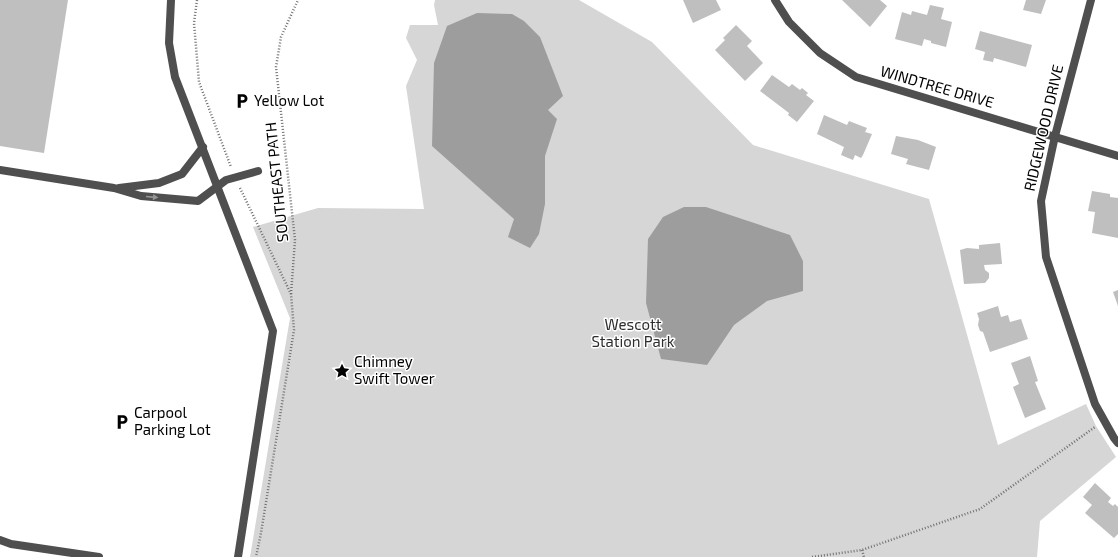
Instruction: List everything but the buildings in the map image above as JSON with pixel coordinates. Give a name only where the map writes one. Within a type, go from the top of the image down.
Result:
[{"type":"street","points":[[172,0],[169,43],[175,77],[273,331],[238,557]]},
{"type":"street","name":"WINDTREE DRIVE","points":[[774,0],[789,22],[820,53],[856,78],[1118,156]]},
{"type":"street","name":"RIDGEWOOD DRIVE","points":[[1091,0],[1055,136],[1041,201],[1046,257],[1095,404],[1118,443]]},
{"type":"street","points":[[114,188],[159,183],[182,174],[203,147]]},
{"type":"street","points":[[0,170],[114,188],[141,196],[198,201],[226,180],[258,171]]},
{"type":"street","points":[[0,540],[11,544],[99,557]]},
{"type":"path","points":[[198,0],[194,23],[199,82],[242,191]]},
{"type":"path","name":"SOUTHEAST PATH","points":[[291,294],[295,240],[276,67],[281,37],[298,0]]},
{"type":"path","points":[[812,557],[862,550],[980,509],[1096,426]]},
{"type":"path","points":[[256,557],[262,533]]},
{"type":"path","points":[[862,550],[864,557]]},
{"type":"green space","name":"Wescott Station Park","points":[[435,0],[579,0],[652,42],[753,145],[929,199],[998,445],[1086,404],[1096,426],[1116,457],[1040,521],[1037,557],[250,557],[290,318],[253,227],[318,208],[424,209],[406,86],[417,60],[406,38],[410,25],[438,25],[434,5]]},
{"type":"shaded area","points":[[477,13],[512,14],[524,21],[540,37],[563,96],[548,110],[557,119],[545,156],[545,204],[539,234],[530,248],[508,237],[514,219],[432,146],[434,63],[447,26]]},
{"type":"shaded area","points":[[684,207],[706,207],[790,235],[803,261],[803,291],[767,301],[734,325],[707,365],[661,359],[646,303],[648,239],[663,217]]},
{"type":"place","name":"Yellow Lot","points":[[242,101]]},
{"type":"place","name":"Chimney Swift Tower","points":[[342,371]]},
{"type":"place","name":"Carpool Parking Lot","points":[[122,422]]}]
